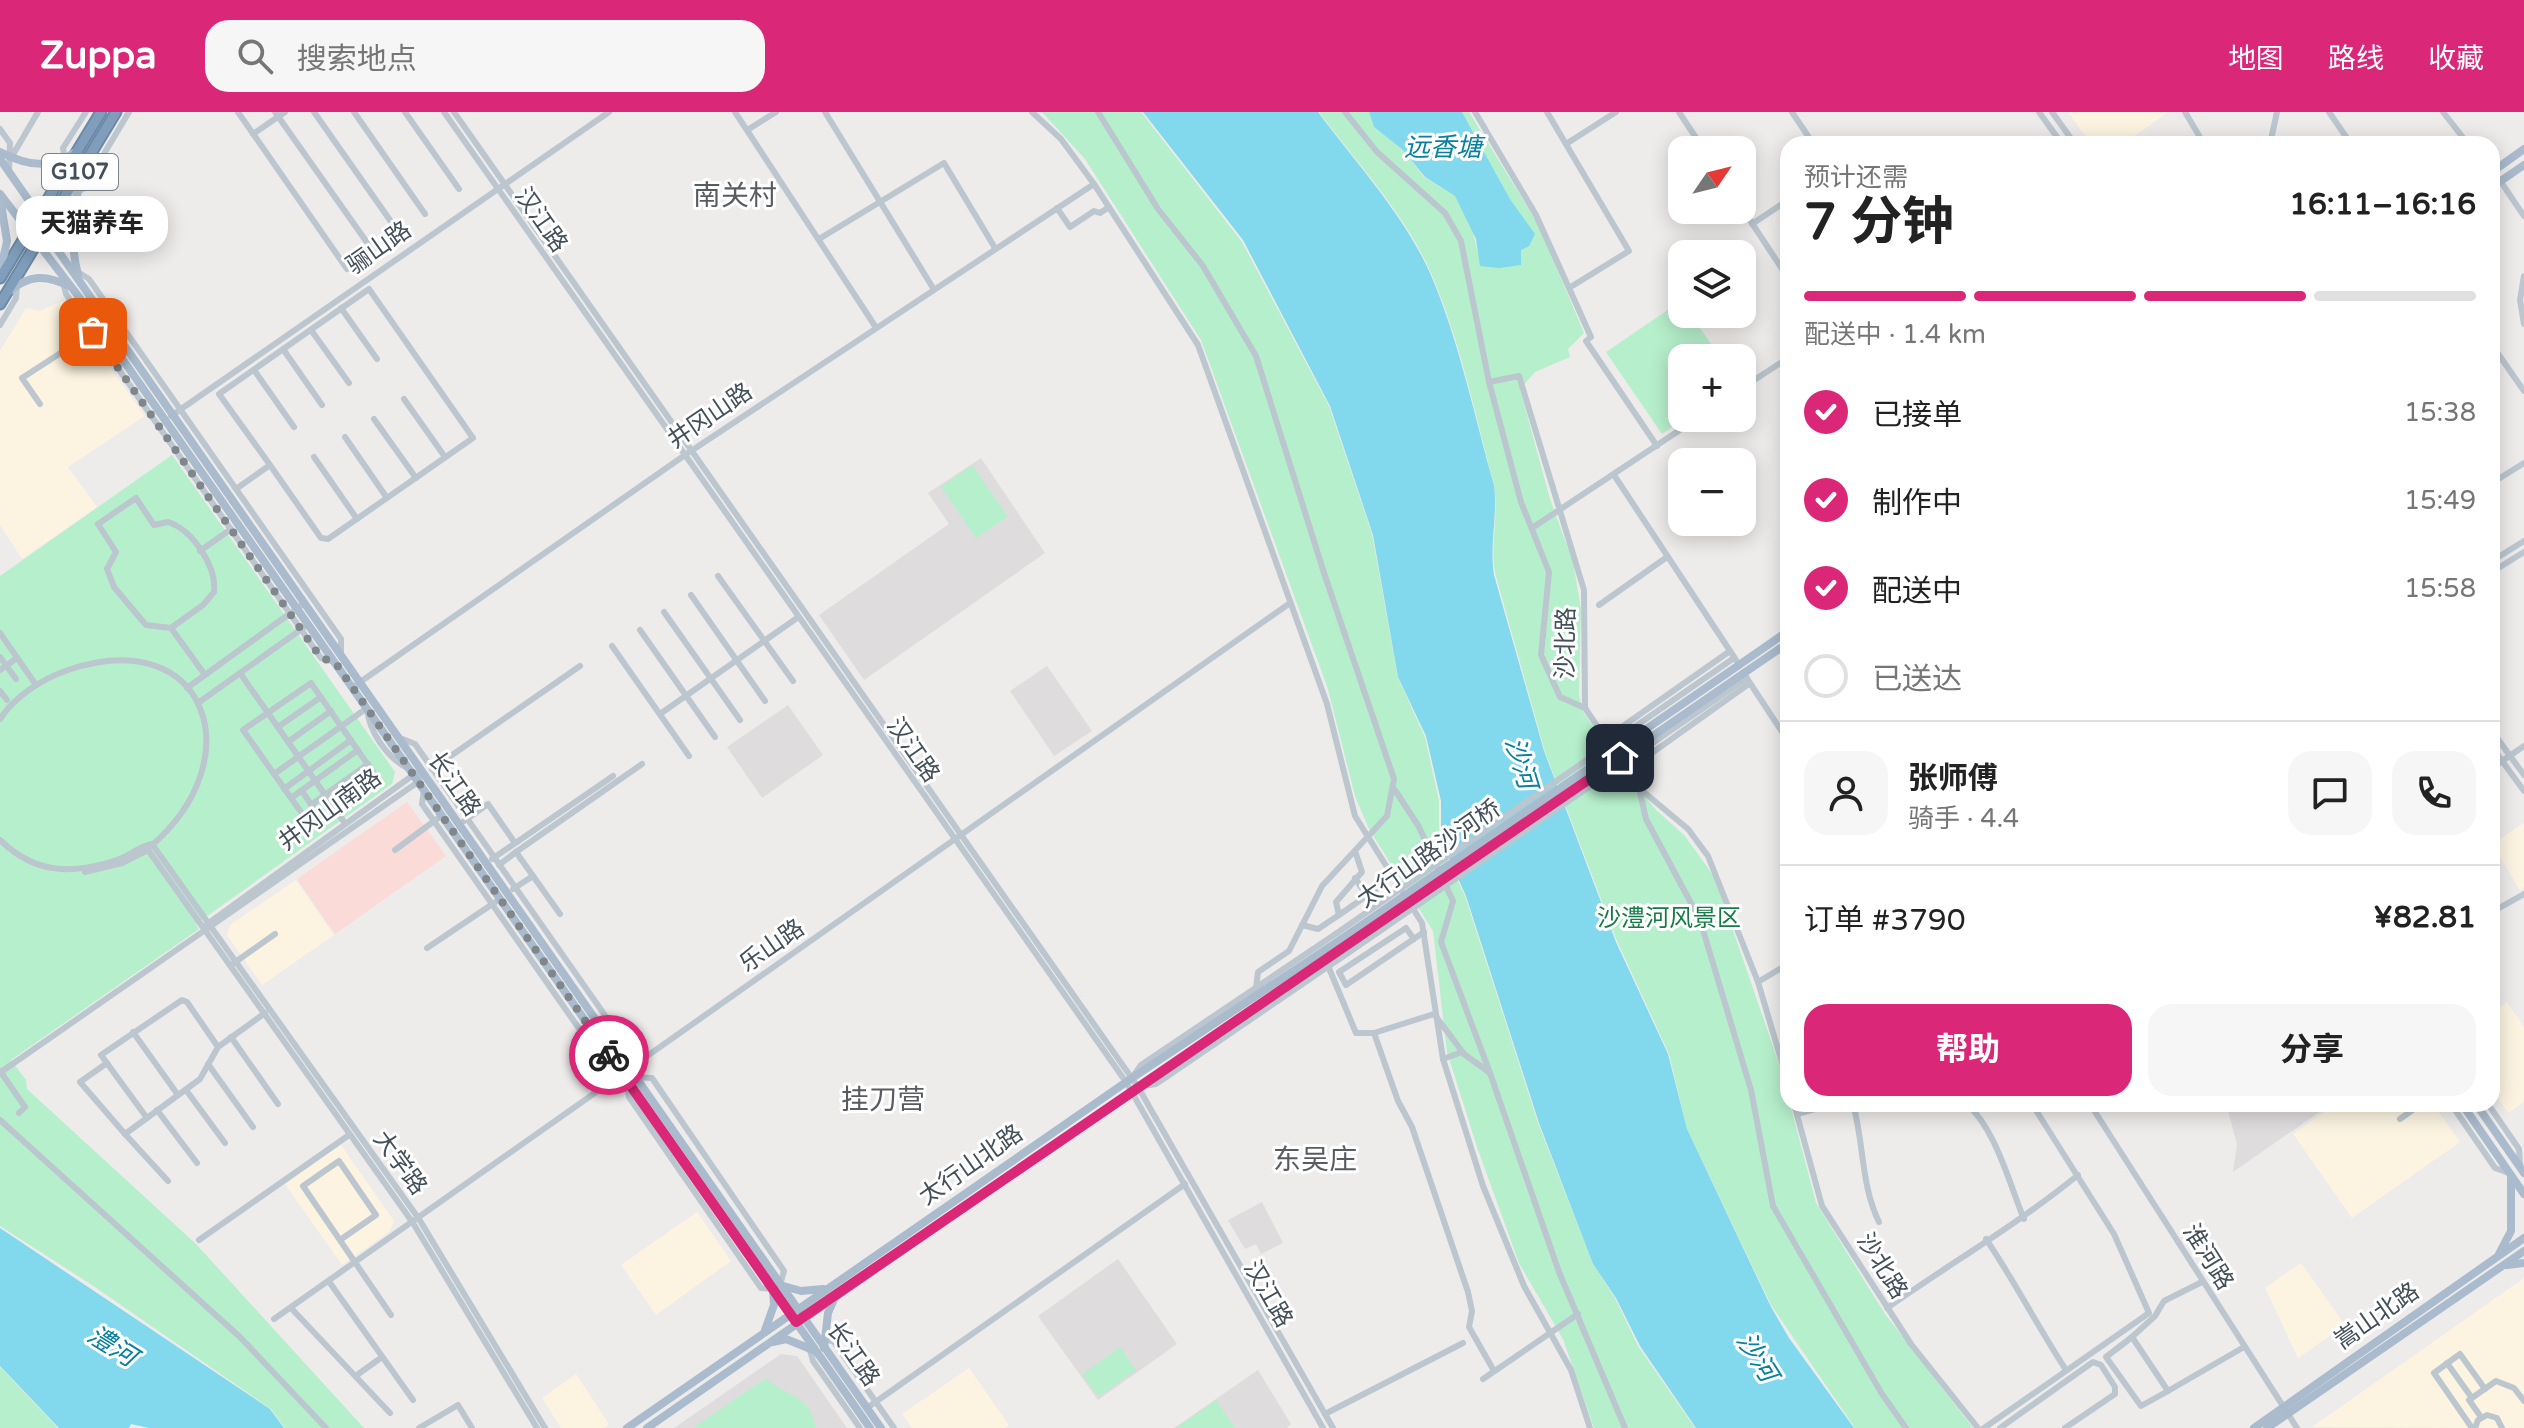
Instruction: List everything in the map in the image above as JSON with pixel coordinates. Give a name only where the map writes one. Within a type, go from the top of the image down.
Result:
[{"type":"highway","name":"G107","points":[[2,269],[29,233],[66,164],[101,112]]},
{"type":"highway","name":"G107","points":[[0,304],[116,112]]},
{"type":"main road","points":[[2500,166],[2524,149]]},
{"type":"main road","points":[[0,152],[36,165],[66,164]]},
{"type":"main road","points":[[0,159],[39,215],[45,232],[74,270]]},
{"type":"main road","points":[[76,286],[72,238],[76,193],[88,159]]},
{"type":"main road","points":[[2501,182],[2524,165]]},
{"type":"main road","points":[[0,196],[62,279]]},
{"type":"main road","points":[[0,196],[7,241],[2,269]]},
{"type":"main road","points":[[29,233],[45,232]]},
{"type":"main road","points":[[8,292],[40,276],[62,279],[76,286]]},
{"type":"main road","name":"长江路","points":[[76,286],[171,416],[297,608],[305,627],[338,659]]},
{"type":"main road","name":"长江路","points":[[76,286],[297,608],[395,736],[438,818],[618,1060],[797,1316],[870,1428]]},
{"type":"main road","points":[[1743,671],[1780,638]]},
{"type":"main road","points":[[1743,671],[1780,648]]},
{"type":"main road","name":"太行山路沙河桥","points":[[1343,944],[1743,671]]},
{"type":"main road","name":"长江路","points":[[356,685],[367,708],[417,778],[458,825],[486,864],[500,899]]},
{"type":"main road","name":"太行山北路","points":[[647,1428],[797,1316],[832,1286],[1132,1084],[1327,964],[1343,944]]},
{"type":"main road","name":"太行山北路","points":[[797,1316],[836,1295],[1256,992],[1343,944]]},
{"type":"main road","points":[[2467,1112],[2524,1194]]},
{"type":"main road","points":[[2482,1112],[2523,1170]]},
{"type":"main road","points":[[2510,1174],[2514,1197],[2511,1231],[2500,1261],[2524,1263]]},
{"type":"main road","name":"嵩山北路","points":[[2254,1428],[2285,1411],[2500,1261],[2524,1238]]},
{"type":"main road","name":"嵩山北路","points":[[2500,1261],[2524,1251]]},
{"type":"main road","points":[[832,1286],[816,1291],[777,1287],[766,1339],[786,1339],[815,1345],[825,1338],[828,1313],[836,1295]]},
{"type":"main road","name":"太行山北路","points":[[627,1428],[766,1339]]},
{"type":"main road","name":"长江路","points":[[815,1345],[881,1428]]},
{"type":"main road","name":"嵩山北路","points":[[2267,1428],[2285,1411]]},
{"type":"street","points":[[11,158],[38,112]]},
{"type":"street","points":[[66,164],[63,148],[86,112]]},
{"type":"street","points":[[64,197],[83,189],[129,112]]},
{"type":"street","points":[[238,112],[347,269]]},
{"type":"street","points":[[314,112],[399,233]]},
{"type":"street","points":[[354,112],[425,214]]},
{"type":"street","points":[[405,112],[459,189]]},
{"type":"street","name":"汉江路","points":[[444,112],[500,186],[1132,1084],[1333,1428]]},
{"type":"street","name":"汉江路","points":[[454,112],[500,186]]},
{"type":"street","name":"骊山路","points":[[171,416],[609,112]]},
{"type":"street","points":[[735,112],[749,129],[875,326]]},
{"type":"street","points":[[749,129],[776,112]]},
{"type":"street","points":[[825,112],[933,288]]},
{"type":"street","points":[[1032,112],[1061,139],[1094,184],[1198,345],[1335,730],[1355,816],[1416,912],[1424,932],[1443,1059],[1508,1252],[1571,1370],[1590,1428]]},
{"type":"street","points":[[1098,112],[1158,209],[1203,266],[1256,356],[1324,573],[1393,772],[1395,790],[1387,816],[1322,886],[1289,951],[1258,972],[1256,992]]},
{"type":"street","points":[[1345,112],[1377,152],[1445,213],[1461,241],[1489,382],[1521,502],[1549,572],[1541,655],[1560,697],[1585,708]]},
{"type":"street","points":[[1475,112],[1536,215],[1591,337],[1586,341],[1657,446]]},
{"type":"street","points":[[1547,112],[1629,251],[1569,288]]},
{"type":"street","points":[[1566,144],[1616,112]]},
{"type":"street","points":[[1679,112],[1695,136]]},
{"type":"street","points":[[1792,112],[1808,136]]},
{"type":"street","points":[[2039,112],[2056,136]]},
{"type":"street","points":[[2052,112],[2069,136]]},
{"type":"street","points":[[2185,112],[2199,136]]},
{"type":"street","points":[[2272,136],[2277,112]]},
{"type":"street","points":[[2329,112],[2346,136]]},
{"type":"street","points":[[2443,112],[2462,136]]},
{"type":"street","points":[[253,134],[280,113],[373,251]]},
{"type":"street","points":[[0,129],[10,143],[9,172]]},
{"type":"street","points":[[819,239],[944,163],[995,248]]},
{"type":"street","points":[[2501,182],[2524,216]]},
{"type":"street","name":"井冈山路","points":[[356,685],[875,326],[1094,184]]},
{"type":"street","points":[[1756,221],[1780,204]]},
{"type":"street","points":[[1057,208],[1070,227],[1094,211],[1100,213],[1109,207]]},
{"type":"street","points":[[1752,224],[1780,266]]},
{"type":"street","points":[[0,231],[7,241]]},
{"type":"street","points":[[74,270],[89,279],[341,639],[338,659]]},
{"type":"street","points":[[0,325],[16,298],[18,272]]},
{"type":"street","points":[[2524,276],[2520,300],[2524,324]]},
{"type":"street","points":[[62,279],[93,332],[231,529],[297,608],[187,688]]},
{"type":"street","points":[[369,289],[473,438],[328,539],[321,538],[219,394],[341,308],[369,289]]},
{"type":"street","points":[[341,308],[377,359]]},
{"type":"street","points":[[311,330],[349,383]]},
{"type":"street","points":[[40,404],[22,378],[93,332]]},
{"type":"street","points":[[283,349],[322,405]]},
{"type":"street","points":[[2500,356],[2524,391]]},
{"type":"street","points":[[1756,379],[1780,363]]},
{"type":"street","points":[[254,370],[294,427]]},
{"type":"street","name":"沙北路","points":[[1489,382],[1519,376],[1558,512],[1577,561],[1584,590],[1585,708],[1639,788],[1688,829],[1708,856],[1758,982],[1780,1056]]},
{"type":"street","points":[[404,399],[445,457]]},
{"type":"street","points":[[374,419],[416,478]]},
{"type":"street","points":[[1532,528],[1678,432]]},
{"type":"street","points":[[345,437],[387,498]]},
{"type":"street","name":"汉江路","points":[[688,453],[797,618],[956,836]]},
{"type":"street","points":[[314,457],[357,519]]},
{"type":"street","points":[[2500,478],[2524,463]]},
{"type":"street","points":[[236,489],[270,465]]},
{"type":"street","points":[[1614,475],[1780,729]]},
{"type":"street","points":[[136,498],[154,525],[177,525],[200,551],[212,574],[214,592],[203,605],[171,628],[146,625],[114,587],[107,569],[116,552],[98,524],[136,498]]},
{"type":"street","points":[[200,551],[231,529]]},
{"type":"street","points":[[2500,556],[2524,541]]},
{"type":"street","points":[[2500,567],[2524,552]]},
{"type":"street","points":[[1599,605],[1667,557]]},
{"type":"street","points":[[718,576],[793,681]]},
{"type":"street","points":[[691,595],[765,701]]},
{"type":"street","name":"乐山路","points":[[274,1319],[629,1076],[956,836],[1290,603]]},
{"type":"street","points":[[664,612],[740,720]]},
{"type":"street","points":[[660,714],[797,618]]},
{"type":"street","points":[[198,703],[305,627]]},
{"type":"street","points":[[171,628],[205,675]]},
{"type":"street","points":[[640,630],[715,737]]},
{"type":"street","points":[[0,633],[36,685]]},
{"type":"street","points":[[612,646],[689,756]]},
{"type":"street","points":[[1606,738],[1730,651]]},
{"type":"street","points":[[0,657],[3,668],[16,679]]},
{"type":"street","points":[[3,668],[17,658]]},
{"type":"street","points":[[0,691],[3,710],[36,685],[70,669],[119,658],[157,667],[187,688],[198,703],[207,726],[205,767],[187,809],[150,847],[102,869],[60,872],[18,861],[0,843]]},
{"type":"street","points":[[432,769],[580,666]]},
{"type":"street","points":[[1628,770],[1743,671]]},
{"type":"street","points":[[1343,944],[1743,671]]},
{"type":"street","points":[[240,673],[344,822]]},
{"type":"street","points":[[311,683],[321,697],[375,775],[308,822],[243,730],[311,683]]},
{"type":"street","points":[[278,727],[321,697]]},
{"type":"street","points":[[274,774],[367,708]]},
{"type":"street","points":[[288,742],[331,711]]},
{"type":"street","points":[[395,736],[415,744],[625,1044],[618,1060]]},
{"type":"street","points":[[284,789],[351,740]]},
{"type":"street","points":[[2500,742],[2524,775]]},
{"type":"street","points":[[2502,761],[2524,746]]},
{"type":"street","points":[[291,798],[358,750]]},
{"type":"street","points":[[2500,758],[2524,791]]},
{"type":"street","points":[[311,805],[368,764]]},
{"type":"street","points":[[499,865],[642,764]]},
{"type":"street","points":[[486,864],[613,776]]},
{"type":"street","name":"井冈山南路","points":[[207,928],[344,822],[417,778]]},
{"type":"street","name":"井冈山南路","points":[[0,1071],[417,778]]},
{"type":"street","points":[[1639,788],[1646,819],[1700,920],[1751,1090],[1773,1206],[1882,1394],[1906,1428]]},
{"type":"street","points":[[1395,790],[1419,827],[1453,901],[1441,942],[1559,1272],[1625,1428]]},
{"type":"street","points":[[302,791],[318,815]]},
{"type":"street","points":[[458,825],[488,804],[515,843]]},
{"type":"street","points":[[395,850],[438,818]]},
{"type":"street","points":[[150,847],[207,928]]},
{"type":"street","points":[[1339,915],[1336,902],[1362,872],[1355,851]]},
{"type":"street","points":[[516,852],[560,914]]},
{"type":"street","points":[[427,948],[533,876]]},
{"type":"street","points":[[1355,878],[1367,896]]},
{"type":"street","points":[[1302,925],[1318,929],[1385,883]]},
{"type":"street","points":[[2500,908],[2524,894]]},
{"type":"street","name":"大学路","points":[[207,928],[416,1221],[545,1428]]},
{"type":"street","name":"大学路","points":[[207,928],[349,1135],[416,1221],[537,1428]]},
{"type":"street","points":[[1414,939],[1406,928],[1339,972],[1346,985],[1391,954],[1414,939],[1424,932]]},
{"type":"street","points":[[234,963],[275,934]]},
{"type":"street","points":[[1327,964],[1356,1033],[1374,1033],[1434,1014]]},
{"type":"street","points":[[1758,982],[1780,969]]},
{"type":"street","points":[[147,1118],[101,1055],[182,1000],[187,1002],[218,1047]]},
{"type":"street","points":[[125,1134],[200,1079],[218,1047],[265,1013]]},
{"type":"street","points":[[1434,1014],[1462,1052],[1490,1073]]},
{"type":"street","points":[[133,1032],[178,1095]]},
{"type":"street","points":[[1374,1033],[1398,1101],[1412,1127],[1468,1292],[1472,1311],[1469,1327],[1494,1371]]},
{"type":"street","points":[[231,1037],[278,1104]]},
{"type":"street","points":[[1443,1059],[1462,1052]]},
{"type":"street","points":[[107,1063],[80,1082],[168,1181]]},
{"type":"street","points":[[208,1064],[253,1127]]},
{"type":"street","points":[[0,1071],[25,1107],[19,1113]]},
{"type":"street","points":[[629,1076],[629,1097],[761,1288],[777,1287]]},
{"type":"street","name":"汉江路","points":[[1132,1084],[1323,1428]]},
{"type":"street","points":[[186,1090],[225,1143]]},
{"type":"street","points":[[157,1110],[197,1163]]},
{"type":"street","points":[[1797,1114],[1804,1112]]},
{"type":"street","points":[[1855,1112],[1861,1133],[1868,1199],[1879,1222]]},
{"type":"street","points":[[1975,1112],[1991,1141],[2024,1219]]},
{"type":"street","points":[[1981,1428],[2149,1313],[2114,1234],[2037,1112]]},
{"type":"street","name":"淮河路","points":[[2095,1112],[2297,1428]]},
{"type":"street","points":[[2400,1119],[2410,1112]]},
{"type":"street","points":[[2456,1112],[2495,1168],[2510,1174]]},
{"type":"street","points":[[2494,1112],[2519,1149],[2523,1170]]},
{"type":"street","name":"沙北路","points":[[1797,1114],[1822,1206],[1887,1308],[1981,1428]]},
{"type":"street","points":[[0,1120],[240,1337],[326,1428]]},
{"type":"street","points":[[199,1240],[349,1135]]},
{"type":"street","points":[[340,1240],[376,1215],[339,1161],[303,1186],[391,1315]]},
{"type":"street","points":[[1887,1308],[1986,1239],[2024,1219],[2078,1175]]},
{"type":"street","points":[[867,1408],[1185,1184]]},
{"type":"street","points":[[1986,1239],[2030,1305],[2035,1323],[2066,1370]]},
{"type":"street","points":[[2202,1282],[2164,1301],[2155,1316],[2106,1357],[2141,1406],[2244,1347]]},
{"type":"street","points":[[330,1283],[413,1400]]},
{"type":"street","points":[[291,1308],[390,1413]]},
{"type":"street","points":[[1483,1379],[1578,1314]]},
{"type":"street","points":[[2132,1337],[2168,1391]]},
{"type":"street","points":[[825,1338],[834,1342],[894,1428]]},
{"type":"street","points":[[1325,1414],[1463,1343]]},
{"type":"street","points":[[815,1345],[813,1361],[860,1428]]},
{"type":"street","points":[[2472,1427],[2434,1373],[2460,1354],[2485,1389]]},
{"type":"street","points":[[357,1375],[382,1357]]},
{"type":"street","points":[[2000,1428],[2093,1362],[2101,1365],[2115,1387],[2115,1394],[2065,1428]]},
{"type":"street","points":[[2447,1363],[2472,1398]]},
{"type":"street","points":[[2481,1417],[2469,1400],[2496,1381],[2514,1388],[2524,1401]]},
{"type":"street","points":[[419,1428],[430,1425],[458,1405],[472,1428]]},
{"type":"street","points":[[2462,1428],[2472,1427],[2481,1417],[2494,1416],[2502,1428]]},
{"type":"shaded area","points":[[2068,112],[2168,112],[2135,136],[2085,136]]},
{"type":"shaded area","points":[[62,301],[145,416],[68,467],[97,507],[22,559],[0,525],[0,351],[26,308],[40,311]]},
{"type":"shaded area","points":[[981,458],[1045,553],[864,680],[819,615],[949,524],[928,493]]},
{"type":"shaded area","points":[[1047,666],[1092,731],[1054,756],[1010,691]]},
{"type":"shaded area","points":[[788,705],[823,755],[762,798],[727,747]]},
{"type":"shaded area","points":[[407,802],[446,856],[335,934],[297,879]]},
{"type":"shaded area","points":[[2524,823],[2524,887],[2520,890],[2500,857],[2500,839]]},
{"type":"shaded area","points":[[296,880],[334,935],[262,985],[227,935],[230,925]]},
{"type":"shaded area","points":[[2507,1002],[2524,1027],[2524,1102],[2508,1113],[2500,1101],[2500,1007]]},
{"type":"shaded area","points":[[2228,1112],[2319,1112],[2233,1172],[2237,1144]]},
{"type":"shaded area","points":[[2325,1112],[2439,1112],[2460,1142],[2352,1218],[2293,1134]]},
{"type":"shaded area","points":[[341,1145],[394,1221],[389,1232],[342,1265],[285,1184]]},
{"type":"shaded area","points":[[1262,1202],[1283,1243],[1261,1254],[1256,1244],[1245,1249],[1228,1220]]},
{"type":"shaded area","points":[[697,1212],[731,1261],[656,1315],[621,1265]]},
{"type":"shaded area","points":[[1118,1259],[1177,1344],[1098,1400],[1038,1316]]},
{"type":"shaded area","points":[[2301,1263],[2345,1325],[2298,1358],[2265,1288]]},
{"type":"shaded area","points":[[2524,1278],[2524,1428],[2312,1427]]},
{"type":"shaded area","points":[[781,1354],[797,1356],[847,1428],[674,1428]]},
{"type":"shaded area","points":[[969,1368],[1009,1425],[1004,1428],[912,1428],[902,1414]]},
{"type":"shaded area","points":[[1258,1370],[1291,1424],[1287,1428],[1174,1428]]},
{"type":"shaded area","points":[[576,1374],[609,1424],[603,1428],[561,1428],[542,1398]]},
{"type":"green space","points":[[1042,112],[1141,112],[1242,242],[1329,406],[1372,534],[1398,678],[1425,737],[1439,801],[1439,841],[1465,896],[1538,1123],[1593,1264],[1615,1298],[1638,1346],[1695,1428],[1594,1428],[1563,1339],[1519,1263],[1477,1147],[1447,1052],[1433,931],[1369,829],[1355,796],[1328,689],[1201,340],[1085,159]]},
{"type":"green space","name":"沙澧河风景区","points":[[1319,112],[1369,112],[1374,127],[1403,150],[1424,177],[1455,196],[1472,228],[1479,257],[1521,255],[1521,249],[1535,234],[1510,199],[1462,112],[1469,112],[1539,226],[1584,333],[1568,349],[1570,357],[1535,372],[1520,389],[1550,499],[1573,562],[1581,609],[1579,694],[1583,712],[1656,810],[1685,836],[1715,878],[1780,1067],[1780,1112],[1792,1112],[1816,1203],[1885,1314],[1973,1428],[1855,1428],[1771,1305],[1687,1129],[1669,1054],[1617,941],[1545,752],[1495,573],[1494,484],[1466,377],[1431,273],[1421,252],[1380,190]]},
{"type":"green space","points":[[1668,310],[1668,328],[1700,328],[1711,344],[1668,344],[1668,430],[1662,434],[1606,352]]},
{"type":"green space","points":[[172,455],[395,772],[392,784],[196,924],[199,929],[11,1060],[26,1080],[27,1089],[196,1244],[364,1428],[285,1428],[271,1409],[92,1285],[0,1226],[0,576]]},
{"type":"green space","points":[[972,465],[1008,517],[976,538],[941,487]]},
{"type":"green space","points":[[1120,1347],[1136,1370],[1099,1397],[1082,1375]]},
{"type":"green space","points":[[0,1367],[58,1428],[0,1428]]},
{"type":"green space","points":[[766,1378],[808,1407],[816,1428],[693,1428]]},
{"type":"green space","points":[[1216,1400],[1235,1428],[1176,1428]]},
{"type":"water","name":"沙河","points":[[1143,112],[1318,112],[1393,210],[1419,252],[1449,325],[1494,485],[1494,575],[1544,751],[1616,942],[1668,1054],[1687,1129],[1771,1307],[1789,1338],[1854,1428],[1696,1428],[1640,1346],[1616,1298],[1593,1264],[1539,1123],[1466,896],[1441,841],[1441,801],[1426,736],[1398,677],[1373,535],[1330,406],[1243,240]]},
{"type":"water","name":"远香塘","points":[[1369,112],[1462,112],[1510,199],[1535,234],[1529,246],[1521,250],[1521,265],[1499,268],[1480,266],[1476,239],[1455,196],[1425,177],[1403,150],[1374,127]]},
{"type":"water","name":"澧河","points":[[0,1228],[270,1409],[284,1428],[149,1428],[131,1424],[129,1428],[59,1428],[0,1366]]},
{"type":"way so far","points":[[93,332],[321,658],[335,662],[609,1055]]},
{"type":"place","name":"天猫养车","points":[[93,332]]},
{"type":"district","name":"南关村","points":[[735,196]]},
{"type":"district","name":"挂刀营","points":[[883,1100]]},
{"type":"district","name":"东吴庄","points":[[1315,1160]]},
{"type":"route","points":[[609,1055],[796,1322],[1447,880],[1620,758]]}]
